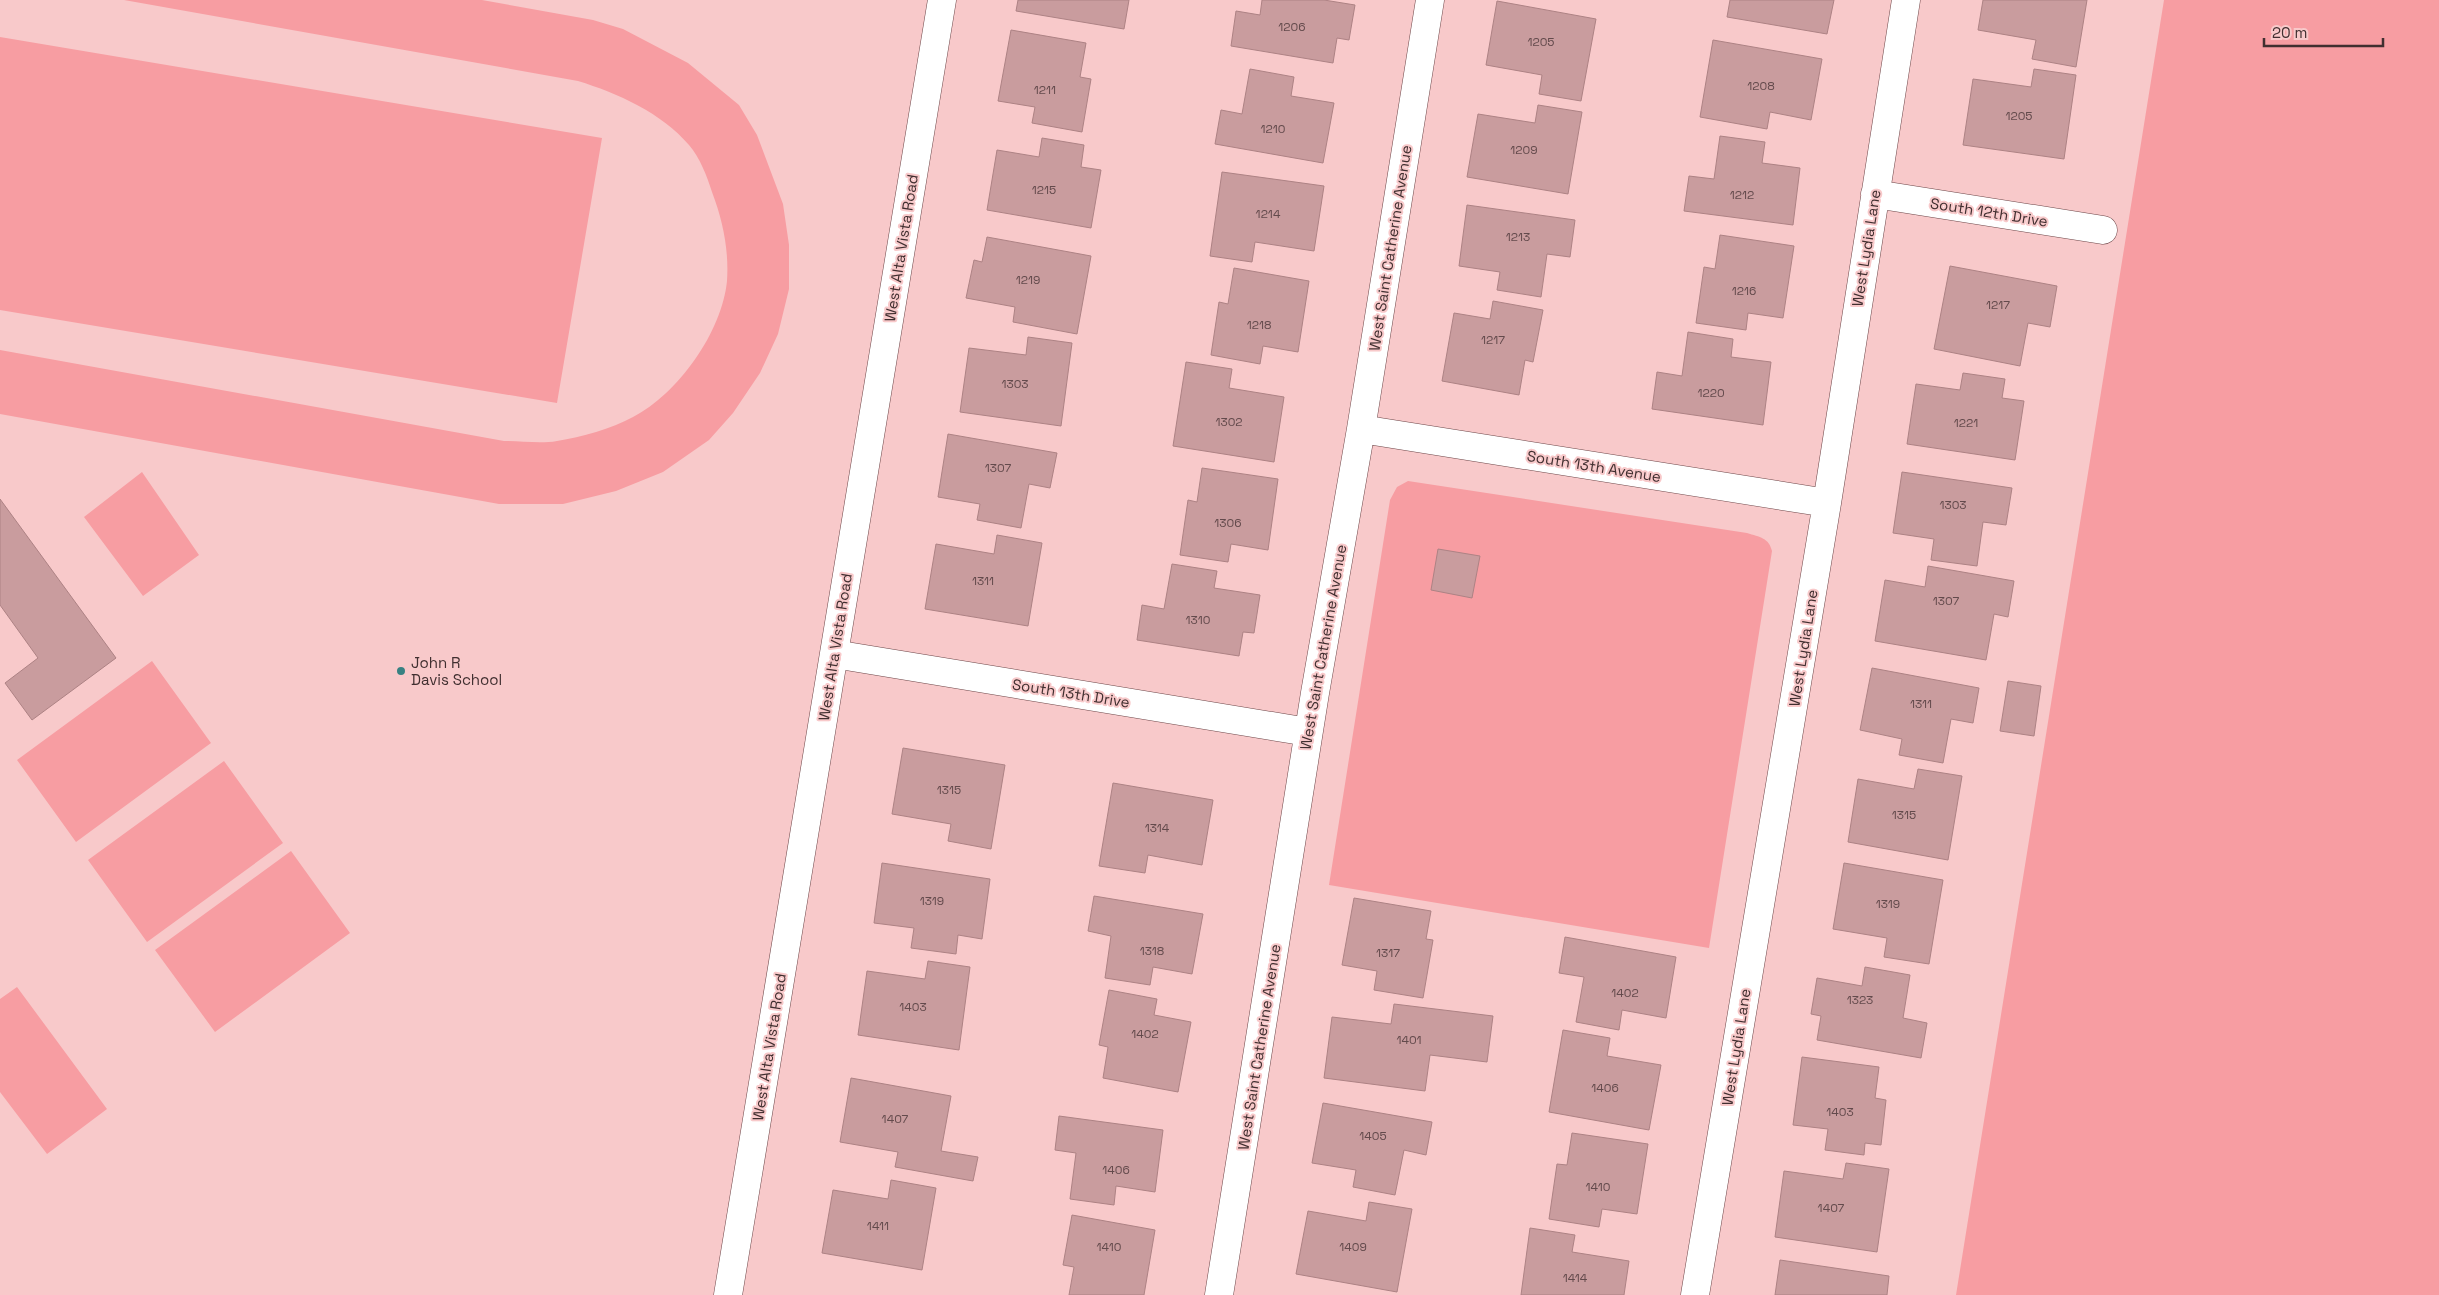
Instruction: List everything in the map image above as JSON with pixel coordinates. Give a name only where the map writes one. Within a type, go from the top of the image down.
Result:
[{"type":"street","name":"West Alta Vista Road","points":[[728,1295],[942,0]]},
{"type":"street","name":"West Saint Catherine Avenue","points":[[1219,1295],[1308,732],[1361,430],[1430,0]]},
{"type":"street","name":"West Lydia Lane","points":[[1696,1295],[1827,503],[1874,194],[1906,0]]},
{"type":"street","name":"South 12th Drive","points":[[1874,194],[2103,230]]},
{"type":"street","name":"South 13th Avenue","points":[[1361,430],[1827,503]]},
{"type":"street","name":"South 13th Drive","points":[[834,654],[1308,732]]},
{"type":"shaded area","points":[[124,0],[482,0],[593,20],[623,29],[688,63],[739,105],[757,135],[783,204],[789,245],[789,289],[778,334],[760,373],[733,413],[709,440],[663,472],[616,491],[563,504],[499,504],[0,414],[0,350],[504,441],[551,442],[596,432],[633,417],[650,407],[666,393],[695,360],[717,321],[723,301],[727,281],[727,258],[724,236],[716,203],[703,167],[689,145],[666,123],[623,98],[578,81]]},
{"type":"shaded area","points":[[2164,0],[2439,0],[2439,1295],[1956,1295]]},
{"type":"shaded area","points":[[0,37],[602,138],[557,403],[0,310]]},
{"type":"shaded area","points":[[142,472],[199,555],[143,596],[84,517]]},
{"type":"shaded area","points":[[1408,481],[1747,533],[1769,543],[1772,551],[1709,948],[1329,885],[1390,500],[1397,487]]},
{"type":"shaded area","points":[[152,661],[211,743],[76,842],[17,760]]},
{"type":"shaded area","points":[[224,761],[283,843],[147,942],[88,860]]},
{"type":"shaded area","points":[[291,851],[350,933],[215,1032],[155,950]]},
{"type":"shaded area","points":[[17,987],[107,1109],[47,1154],[0,1092],[0,999]]},
{"type":"building","points":[[1018,0],[1129,0],[1124,29],[1016,11]]},
{"type":"building","points":[[1262,0],[1324,0],[1355,5],[1349,40],[1337,38],[1333,63],[1231,46],[1236,11],[1260,15]]},
{"type":"building","points":[[1730,0],[1834,0],[1827,34],[1727,17]]},
{"type":"building","points":[[1983,0],[2087,0],[2076,67],[2032,59],[2036,40],[1978,30]]},
{"type":"building","points":[[1497,1],[1596,19],[1581,101],[1539,94],[1542,75],[1486,65]]},
{"type":"building","points":[[1011,30],[1086,43],[1080,77],[1091,79],[1082,132],[1032,123],[1035,107],[998,101]]},
{"type":"building","points":[[1713,40],[1822,59],[1811,120],[1770,112],[1767,129],[1700,117]]},
{"type":"building","points":[[1250,69],[1294,77],[1291,96],[1334,103],[1323,163],[1215,144],[1221,110],[1242,114]]},
{"type":"building","points":[[2034,69],[2076,75],[2064,159],[1963,145],[1973,79],[2031,87]]},
{"type":"building","points":[[1538,105],[1582,112],[1568,194],[1467,177],[1478,114],[1535,123]]},
{"type":"building","points":[[1720,136],[1765,142],[1762,163],[1800,168],[1793,225],[1684,211],[1689,176],[1714,179]]},
{"type":"building","points":[[1042,138],[1084,145],[1081,167],[1101,170],[1091,228],[987,210],[997,150],[1039,157]]},
{"type":"building","points":[[1222,172],[1324,186],[1314,251],[1255,242],[1252,262],[1210,256]]},
{"type":"building","points":[[1467,205],[1575,220],[1570,257],[1547,254],[1541,297],[1497,290],[1500,272],[1459,266]]},
{"type":"building","points":[[1720,235],[1794,246],[1783,318],[1748,313],[1746,330],[1696,323],[1704,267],[1715,269]]},
{"type":"building","points":[[987,237],[1091,256],[1077,334],[1013,322],[1015,307],[966,298],[974,260],[982,262]]},
{"type":"building","points":[[1950,266],[2057,286],[2050,327],[2028,323],[2020,366],[1934,349]]},
{"type":"building","points":[[1234,268],[1309,281],[1298,352],[1263,346],[1260,364],[1211,355],[1219,302],[1228,304]]},
{"type":"building","points":[[1493,301],[1543,310],[1533,362],[1525,360],[1519,395],[1442,381],[1454,313],[1490,319]]},
{"type":"building","points":[[1688,332],[1733,339],[1731,357],[1771,362],[1763,425],[1652,409],[1657,372],[1682,376]]},
{"type":"building","points":[[1028,337],[1072,343],[1061,426],[960,412],[969,348],[1026,355]]},
{"type":"building","points":[[1186,362],[1232,369],[1229,388],[1284,397],[1274,462],[1173,446]]},
{"type":"building","points":[[1963,373],[2005,379],[2002,398],[2024,401],[2015,460],[1907,444],[1916,384],[1960,390]]},
{"type":"building","points":[[948,434],[1057,453],[1050,488],[1029,484],[1021,528],[977,520],[980,504],[938,497]]},
{"type":"building","points":[[1202,468],[1278,479],[1268,550],[1231,544],[1228,562],[1180,555],[1188,500],[1197,502]]},
{"type":"building","points":[[1902,472],[2012,488],[2006,525],[1983,522],[1977,566],[1931,560],[1934,539],[1893,533]]},
{"type":"building","points":[[0,499],[116,658],[32,720],[5,683],[38,658],[0,605]]},
{"type":"building","points":[[997,535],[1042,543],[1028,626],[925,609],[936,544],[994,554]]},
{"type":"building","points":[[1438,549],[1480,556],[1472,598],[1431,590]]},
{"type":"building","points":[[1172,564],[1217,571],[1214,588],[1260,595],[1254,633],[1243,632],[1239,656],[1137,640],[1142,605],[1164,609]]},
{"type":"building","points":[[1928,566],[2014,581],[2008,617],[1994,614],[1986,660],[1875,641],[1885,580],[1925,587]]},
{"type":"building","points":[[1872,668],[1979,688],[1973,723],[1951,719],[1943,763],[1899,755],[1902,739],[1860,730]]},
{"type":"building","points":[[2008,681],[2041,686],[2034,736],[2000,731]]},
{"type":"building","points":[[903,748],[1005,765],[991,849],[948,841],[951,824],[892,814]]},
{"type":"building","points":[[1918,769],[1962,776],[1948,860],[1848,842],[1858,779],[1914,789]]},
{"type":"building","points":[[1113,783],[1213,800],[1202,865],[1148,855],[1145,873],[1099,866]]},
{"type":"building","points":[[882,863],[990,879],[982,939],[958,935],[956,954],[911,948],[914,928],[874,923]]},
{"type":"building","points":[[1844,863],[1943,880],[1929,964],[1884,957],[1887,938],[1833,929]]},
{"type":"building","points":[[1094,896],[1203,914],[1192,974],[1153,967],[1150,985],[1105,978],[1111,936],[1088,931]]},
{"type":"building","points":[[1354,898],[1431,911],[1426,939],[1433,940],[1423,998],[1374,990],[1377,971],[1342,965]]},
{"type":"building","points":[[1565,937],[1676,957],[1666,1018],[1622,1010],[1619,1030],[1576,1022],[1584,977],[1559,973]]},
{"type":"building","points":[[928,961],[970,967],[959,1050],[858,1035],[867,971],[925,979]]},
{"type":"building","points":[[1865,967],[1910,975],[1903,1018],[1927,1023],[1921,1058],[1817,1040],[1821,1016],[1811,1014],[1817,978],[1862,986]]},
{"type":"building","points":[[1109,990],[1157,999],[1154,1015],[1191,1022],[1178,1092],[1103,1078],[1108,1047],[1099,1045]]},
{"type":"building","points":[[1394,1004],[1493,1016],[1487,1062],[1430,1055],[1425,1091],[1324,1078],[1332,1017],[1391,1024]]},
{"type":"building","points":[[1563,1030],[1610,1038],[1607,1056],[1661,1065],[1649,1130],[1549,1112]]},
{"type":"building","points":[[1802,1057],[1879,1067],[1875,1098],[1886,1100],[1881,1145],[1865,1143],[1864,1155],[1825,1150],[1828,1129],[1793,1125]]},
{"type":"building","points":[[851,1078],[951,1096],[941,1151],[978,1157],[973,1181],[895,1167],[898,1152],[840,1142]]},
{"type":"building","points":[[1323,1103],[1432,1122],[1426,1155],[1404,1150],[1395,1195],[1353,1187],[1356,1170],[1312,1163]]},
{"type":"building","points":[[1059,1116],[1163,1130],[1155,1192],[1116,1186],[1114,1205],[1070,1199],[1076,1153],[1055,1150]]},
{"type":"building","points":[[1572,1133],[1648,1144],[1637,1214],[1602,1209],[1599,1227],[1549,1219],[1557,1164],[1567,1165]]},
{"type":"building","points":[[1846,1163],[1889,1169],[1877,1252],[1775,1237],[1784,1171],[1843,1179]]},
{"type":"building","points":[[891,1180],[936,1188],[922,1270],[822,1253],[833,1190],[888,1199]]},
{"type":"building","points":[[1369,1202],[1412,1209],[1397,1292],[1296,1274],[1308,1211],[1366,1221]]},
{"type":"building","points":[[1072,1215],[1155,1230],[1144,1295],[1069,1295],[1074,1267],[1063,1265]]},
{"type":"building","points":[[1530,1228],[1575,1235],[1572,1252],[1629,1261],[1624,1295],[1521,1295]]},
{"type":"building","points":[[1780,1260],[1889,1276],[1887,1295],[1775,1295]]},
{"type":"place","name":"John R Davis School","points":[[401,671]]}]
